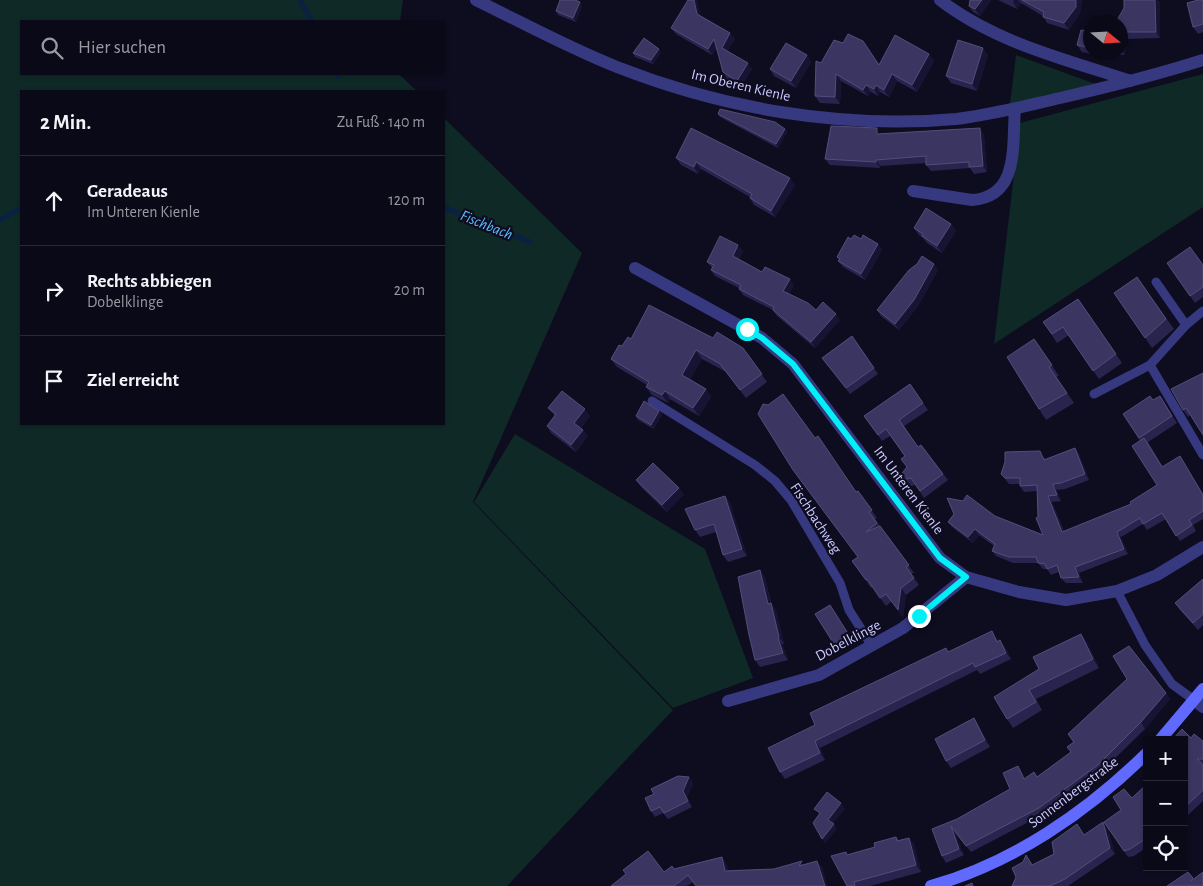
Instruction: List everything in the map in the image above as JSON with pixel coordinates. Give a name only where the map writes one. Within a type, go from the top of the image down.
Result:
[{"type":"street","name":"Im Oberen Kienle","points":[[476,0],[617,67],[700,95],[750,106],[818,117],[904,121],[956,119],[1015,109],[1131,81],[1203,60]]},
{"type":"street","points":[[940,0],[968,20],[1022,45],[1131,81]]},
{"type":"street","points":[[913,191],[972,200],[981,199],[1000,190],[1009,175],[1015,109]]},
{"type":"street","name":"Im Unteren Kienle","points":[[635,268],[762,338],[793,364],[940,558],[966,577],[1018,592],[1066,600],[1117,591],[1157,575],[1203,548]]},
{"type":"street","name":"Dobelklinge","points":[[728,701],[819,675],[903,628],[966,577]]},
{"type":"street","points":[[1164,736],[1199,704],[1203,690]]},
{"type":"street","name":"Sonnenbergstraße","points":[[931,886],[961,876],[1032,842],[1065,822],[1109,788],[1143,757]]},
{"type":"lane","points":[[1156,282],[1186,325]]},
{"type":"lane","points":[[1094,394],[1150,365],[1186,325],[1203,311]]},
{"type":"lane","points":[[1150,365],[1203,455]]},
{"type":"lane","name":"Fischbachweg","points":[[652,402],[755,465],[775,481],[791,500],[840,583],[849,610],[872,646]]},
{"type":"lane","points":[[1117,591],[1145,645],[1172,684],[1199,704]]},
{"type":"green space","points":[[0,0],[403,0],[400,20],[20,20],[20,75],[400,75],[416,90],[20,90],[20,425],[445,425],[445,119],[582,253],[473,502],[673,710],[507,886],[0,886]]},
{"type":"green space","points":[[1016,55],[1101,86],[1009,112]]},
{"type":"green space","points":[[1203,74],[1203,207],[994,344],[1020,123]]},
{"type":"green space","points":[[515,434],[705,549],[753,678],[673,708],[474,502]]},
{"type":"building","points":[[560,0],[580,2],[573,18],[556,11]]},
{"type":"building","points":[[688,0],[694,0],[697,14],[730,33],[722,48],[748,63],[737,81],[723,72],[714,39],[708,49],[671,28]]},
{"type":"building","points":[[970,0],[982,0],[975,9],[969,6]]},
{"type":"building","points":[[1022,0],[1076,0],[1076,7],[1064,23],[1043,17],[1044,12]]},
{"type":"building","points":[[1124,0],[1155,0],[1156,32],[1128,32],[1128,15],[1120,15],[1124,8]]},
{"type":"building","points":[[1203,0],[1203,24],[1193,27],[1187,3]]},
{"type":"building","points":[[1081,30],[1083,30],[1083,46],[1077,45]]},
{"type":"building","points":[[848,34],[863,41],[879,65],[895,35],[929,54],[912,85],[892,74],[884,90],[876,85],[874,89],[866,85],[863,90],[836,74],[835,97],[815,96],[816,61],[821,63],[834,40],[843,43]]},
{"type":"building","points":[[644,38],[659,49],[651,60],[633,53]]},
{"type":"building","points":[[958,40],[983,48],[972,84],[946,76]]},
{"type":"building","points":[[786,43],[807,55],[791,81],[770,69]]},
{"type":"building","points":[[720,109],[775,122],[785,129],[776,144],[718,114]]},
{"type":"building","points":[[831,126],[877,128],[877,134],[980,128],[983,166],[969,167],[969,162],[926,165],[926,156],[876,160],[876,162],[825,159]]},
{"type":"building","points":[[691,128],[790,178],[771,211],[750,198],[752,194],[696,162],[694,167],[676,158]]},
{"type":"building","points":[[926,208],[951,224],[937,246],[914,228]]},
{"type":"building","points":[[854,235],[861,239],[863,235],[878,244],[861,274],[838,261],[840,259],[837,257],[848,237],[851,239]]},
{"type":"building","points":[[720,236],[738,245],[733,256],[762,272],[765,267],[790,279],[783,291],[808,303],[816,310],[823,302],[836,314],[811,342],[773,310],[774,307],[739,289],[741,285],[711,270],[714,265],[707,262]]},
{"type":"building","points":[[1190,247],[1203,265],[1203,287],[1190,296],[1167,263]]},
{"type":"building","points":[[922,256],[934,264],[914,300],[895,324],[877,310]]},
{"type":"building","points":[[1137,277],[1166,319],[1145,338],[1114,293]]},
{"type":"building","points":[[1078,299],[1116,354],[1093,371],[1063,327],[1052,334],[1043,322]]},
{"type":"building","points":[[649,305],[713,338],[717,332],[743,348],[762,374],[740,390],[720,364],[696,350],[682,375],[706,389],[693,408],[665,391],[662,395],[646,387],[649,382],[611,359],[619,345],[622,346],[628,337],[631,339]]},
{"type":"building","points":[[852,336],[874,368],[846,388],[822,358]]},
{"type":"building","points":[[1034,339],[1052,365],[1049,367],[1067,393],[1039,409],[1007,357]]},
{"type":"building","points":[[1203,373],[1203,435],[1186,408],[1183,410],[1171,389]]},
{"type":"building","points":[[910,384],[923,403],[899,420],[918,447],[921,445],[943,474],[920,491],[911,478],[895,482],[907,467],[901,459],[905,456],[886,429],[878,435],[864,416]]},
{"type":"building","points":[[562,391],[585,409],[574,423],[583,430],[571,445],[547,426],[556,414],[548,408]]},
{"type":"building","points":[[783,394],[815,438],[818,436],[856,492],[858,491],[872,510],[869,512],[877,523],[866,532],[880,526],[909,565],[906,567],[914,578],[901,588],[898,610],[886,594],[880,598],[852,561],[858,557],[793,470],[758,414],[763,404],[768,405]]},
{"type":"building","points":[[1150,396],[1153,400],[1160,396],[1172,416],[1139,438],[1123,414]]},
{"type":"building","points":[[644,401],[659,411],[651,425],[636,416]]},
{"type":"building","points":[[1144,438],[1162,467],[1180,456],[1203,495],[1203,511],[1189,520],[1192,525],[1176,536],[1162,513],[1143,524],[1140,518],[1117,532],[1124,549],[1075,567],[1079,577],[1061,578],[1057,565],[1047,569],[1045,564],[1038,563],[1036,557],[1009,557],[992,551],[995,544],[975,529],[968,537],[948,522],[954,514],[947,498],[963,501],[967,495],[995,516],[1043,535],[1036,518],[1038,517],[1037,485],[1020,486],[1020,478],[1005,478],[1001,474],[1005,462],[1005,452],[1040,451],[1044,460],[1075,448],[1085,474],[1053,484],[1057,495],[1048,496],[1062,532],[1131,504],[1130,502],[1157,485],[1132,446]]},
{"type":"building","points":[[653,463],[679,488],[662,505],[636,480]]},
{"type":"building","points":[[725,496],[742,549],[723,555],[714,524],[695,530],[685,509]]},
{"type":"building","points":[[760,570],[768,604],[771,603],[783,653],[755,660],[738,577]]},
{"type":"building","points":[[1203,579],[1203,614],[1193,623],[1175,603]]},
{"type":"building","points":[[830,605],[849,635],[834,644],[815,614]]},
{"type":"building","points":[[992,631],[997,642],[1000,640],[1006,653],[975,667],[973,663],[815,741],[820,753],[780,772],[768,748],[815,725],[810,713],[946,648],[948,652]]},
{"type":"building","points":[[1081,634],[1093,659],[1029,690],[1036,702],[1007,719],[994,697],[1039,669],[1033,657]]},
{"type":"building","points":[[1129,646],[1166,693],[1141,722],[1099,764],[1039,808],[966,846],[951,826],[959,849],[942,856],[932,829],[957,819],[1010,789],[1003,773],[1018,766],[1024,779],[1034,772],[1037,777],[1071,752],[1067,747],[1074,742],[1068,734],[1127,679],[1113,656]]},
{"type":"building","points":[[974,718],[985,740],[946,761],[935,739]]},
{"type":"building","points":[[1182,729],[1191,738],[1194,734],[1203,741],[1203,759],[1197,759],[1203,765],[1203,790],[1188,804],[1188,736],[1176,736]]},
{"type":"building","points":[[678,776],[689,777],[683,791],[688,801],[664,813],[660,807],[651,811],[645,798],[654,794],[651,789]]},
{"type":"building","points":[[1143,788],[1143,841],[1124,851],[1104,822],[1121,810],[1113,797],[1124,789],[1132,798]]},
{"type":"building","points":[[827,792],[841,803],[828,820],[834,824],[822,839],[813,823],[820,813],[814,809]]},
{"type":"building","points":[[1103,822],[1110,848],[1065,879],[1050,886],[1012,886],[1016,877],[1012,868],[1023,862],[1026,855],[1032,865],[1054,854],[1052,842],[1077,824],[1084,835]]},
{"type":"building","points":[[896,837],[897,841],[909,838],[916,865],[854,882],[855,886],[847,886],[831,856],[846,852],[847,855],[875,847],[874,843]]},
{"type":"building","points":[[648,851],[664,872],[672,866],[674,869],[722,857],[725,871],[774,869],[802,861],[799,866],[817,861],[825,886],[696,886],[688,875],[674,886],[611,886],[626,874],[623,870]]},
{"type":"building","points":[[1188,872],[1193,878],[1191,881],[1203,872],[1203,886],[1167,886]]},
{"type":"waterway","points":[[300,0],[311,20]]},
{"type":"waterway","name":"Fischbach","points":[[445,207],[530,242]]},
{"type":"waterway","name":"Fischbach","points":[[0,220],[17,210]]},
{"type":"route","points":[[747,329],[762,338],[793,364],[940,558],[966,577],[935,605],[919,616]]}]
